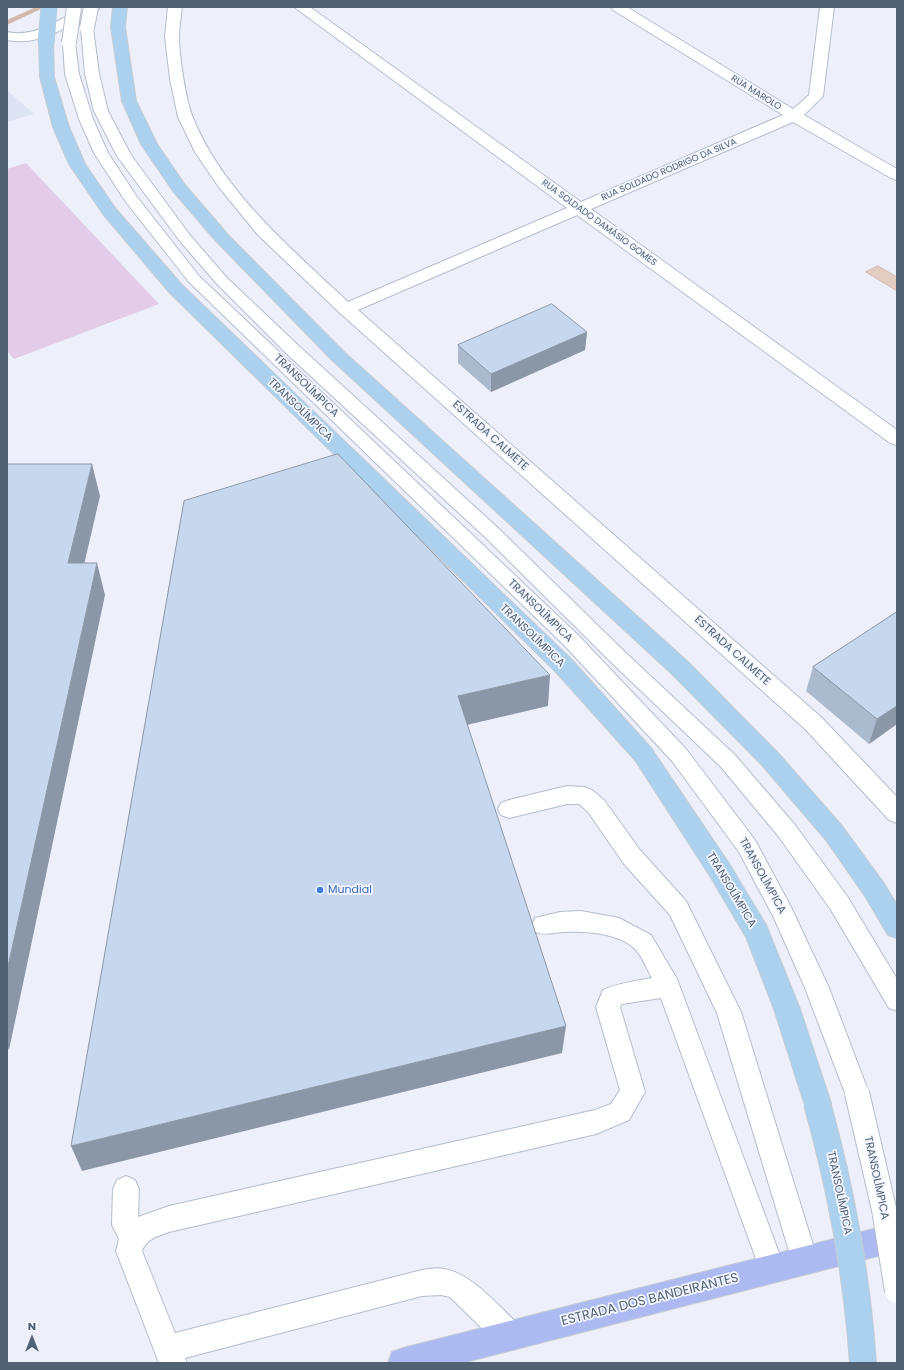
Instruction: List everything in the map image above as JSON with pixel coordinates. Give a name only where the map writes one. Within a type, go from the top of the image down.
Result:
[{"type":"highway","name":"TRANSOLÍMPICA","points":[[50,7],[47,22],[46,43],[47,77],[61,127],[77,164],[110,211],[176,290],[563,665],[643,754],[720,869],[757,933],[787,1009],[817,1103],[832,1157],[848,1228],[862,1363]]},
{"type":"highway","points":[[120,7],[118,28],[129,101],[149,144],[179,188],[222,238],[338,356],[702,689],[770,759],[834,833],[874,889],[897,927]]},
{"type":"main road","name":"ESTRADA DOS BANDEIRANTES","points":[[403,1363],[897,1237]]},
{"type":"street","points":[[9,38],[22,38],[45,32],[92,7]]},
{"type":"street","name":"ESTRADA CALMETE","points":[[176,7],[172,38],[177,79],[185,117],[203,152],[226,186],[264,232],[346,309],[813,723],[897,813]]},
{"type":"street","name":"RUA SOLDADO DAMÁSIO GOMES","points":[[301,7],[897,439]]},
{"type":"street","name":"RUA MAROLO","points":[[618,7],[794,116],[897,175]]},
{"type":"street","name":"RUA SOLDADO RODRIGO DA SILVA","points":[[346,309],[794,116],[816,96],[827,7]]},
{"type":"lane","name":"TRANSOLÍMPICA","points":[[74,7],[69,43],[72,74],[86,119],[101,153],[131,199],[194,279],[571,640],[679,755],[747,846],[783,914],[817,988],[858,1093],[884,1209],[897,1291]]},
{"type":"lane","name":"TRANSOLÍMPICA","points":[[92,7],[87,28],[92,74],[101,111],[124,156],[184,237],[222,281],[294,351],[492,533],[621,660],[728,762],[787,831],[839,903],[897,1000]]},
{"type":"lane","points":[[509,809],[567,795],[584,796],[596,806],[632,858],[678,908],[729,1012],[805,1261]]},
{"type":"lane","points":[[543,925],[560,922],[581,921],[619,928],[643,942],[669,986],[772,1269]]},
{"type":"lane","points":[[510,1336],[459,1288],[440,1280],[422,1283],[170,1356],[129,1251],[133,1237],[147,1226],[169,1219],[596,1122],[620,1112],[633,1092],[608,1007],[611,997],[622,993],[669,986]]},
{"type":"lane","points":[[126,1189],[125,1225],[133,1237]]},
{"type":"shaded area","points":[[7,90],[34,114],[7,122]]},
{"type":"shaded area","points":[[26,163],[159,304],[14,359],[7,351],[7,169]]},
{"type":"shaded area","points":[[878,266],[897,277],[897,291],[866,272]]},
{"type":"building","points":[[552,304],[587,332],[491,374],[458,345]]},
{"type":"building","name":"Mundial","points":[[338,454],[550,675],[458,696],[566,1026],[71,1146],[184,501]]},
{"type":"building","points":[[7,464],[92,464],[68,563],[97,563],[7,971]]},
{"type":"building","points":[[897,612],[897,706],[877,719],[813,667]]},
{"type":"waterway","points":[[7,23],[42,7]]},
{"type":"place","name":"Mundial","points":[[320,890]]}]
